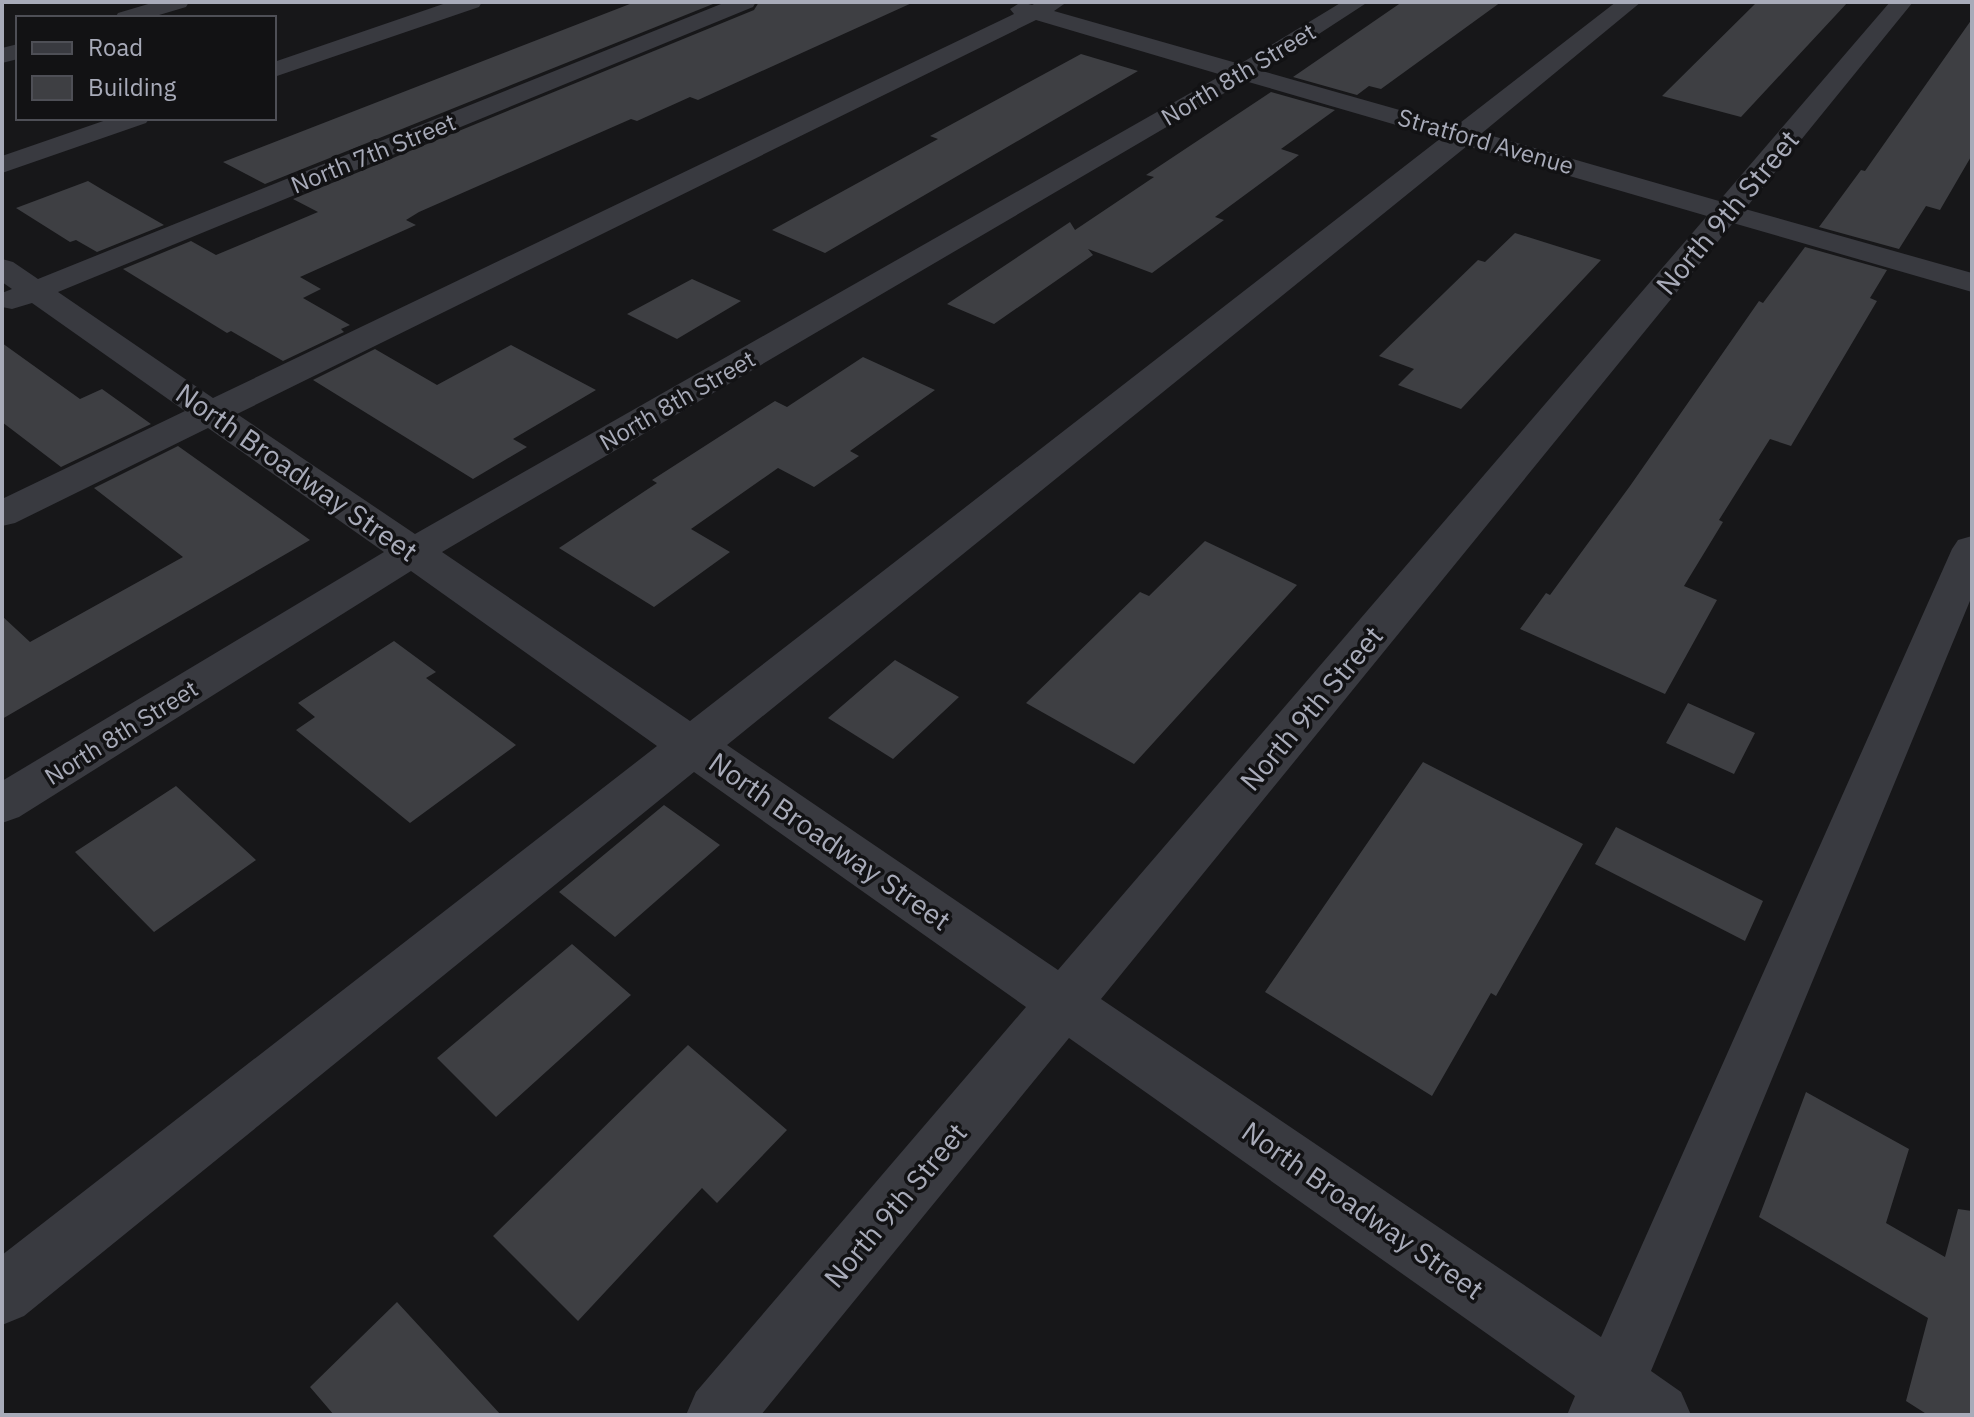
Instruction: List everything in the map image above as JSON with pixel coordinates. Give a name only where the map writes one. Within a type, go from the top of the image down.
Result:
[{"type":"street","points":[[132,16],[178,2]]},
{"type":"street","points":[[276,69],[471,2]]},
{"type":"street","name":"North 7th Street","points":[[13,287],[745,2]]},
{"type":"street","name":"Stratford Avenue","points":[[1000,2],[1045,7],[1244,72],[1972,283]]},
{"type":"street","name":"North 8th Street","points":[[2,804],[413,552],[1244,72],[1357,2]]},
{"type":"street","points":[[2,1294],[1630,2]]},
{"type":"street","name":"North 9th Street","points":[[719,1415],[1902,2]]},
{"type":"street","points":[[2,514],[1045,7]]},
{"type":"street","points":[[2,165],[131,120]]},
{"type":"street","name":"North Broadway Street","points":[[13,287],[211,413],[1064,1003],[1606,1399],[1658,1415]]},
{"type":"street","points":[[1606,1399],[1972,549]]},
{"type":"building","points":[[635,2],[718,2],[265,184],[223,162]]},
{"type":"building","points":[[759,2],[914,2],[698,100],[690,97],[637,121],[631,119],[419,212],[406,220],[416,225],[300,277],[321,289],[303,298],[350,325],[341,329],[344,332],[283,361],[231,331],[227,333],[123,269],[191,241],[216,255],[318,212],[293,199],[754,10]]},
{"type":"building","points":[[1402,2],[1501,2],[1381,89],[1369,86],[1357,95],[1293,77]]},
{"type":"building","points":[[1757,2],[1848,2],[1741,117],[1662,96]]},
{"type":"building","points":[[1972,19],[1972,155],[1940,210],[1926,206],[1899,249],[1819,227],[1861,170],[1865,171]]},
{"type":"building","points":[[1081,54],[1138,71],[825,253],[772,230],[938,139],[930,136]]},
{"type":"building","points":[[1271,92],[1335,110],[1281,149],[1299,155],[1215,217],[1224,220],[1152,273],[1088,249],[1093,255],[994,324],[947,304],[1070,222],[1075,230],[1154,177],[1146,175]]},
{"type":"building","points":[[88,181],[164,225],[97,252],[76,240],[70,242],[16,208]]},
{"type":"building","points":[[1515,233],[1601,260],[1461,409],[1398,385],[1414,369],[1379,356],[1478,260],[1485,262]]},
{"type":"building","points":[[1805,247],[1887,270],[1870,298],[1877,301],[1791,446],[1770,439],[1719,520],[1723,522],[1684,586],[1717,600],[1665,694],[1520,629],[1546,593],[1550,595],[1630,486],[1759,301],[1763,303]]},
{"type":"building","points":[[692,279],[741,301],[677,339],[627,314]]},
{"type":"building","points":[[2,343],[80,399],[102,389],[151,424],[61,467],[2,422]]},
{"type":"building","points":[[511,345],[596,390],[513,439],[527,447],[473,479],[313,380],[375,349],[437,385]]},
{"type":"building","points":[[863,357],[935,390],[850,451],[859,456],[814,487],[778,468],[691,529],[730,552],[654,607],[559,548],[657,483],[652,480],[775,401],[787,407]]},
{"type":"building","points":[[178,446],[310,540],[2,719],[2,616],[30,642],[183,557],[94,488]]},
{"type":"building","points":[[1205,541],[1297,585],[1134,764],[1026,703],[1140,592],[1149,596]]},
{"type":"building","points":[[394,641],[436,672],[426,678],[516,745],[410,823],[296,730],[315,717],[298,703]]},
{"type":"building","points":[[895,660],[959,697],[893,759],[828,718]]},
{"type":"building","points":[[1688,703],[1755,733],[1734,774],[1666,743]]},
{"type":"building","points":[[1423,762],[1583,844],[1496,996],[1491,993],[1432,1096],[1265,992]]},
{"type":"building","points":[[176,786],[256,860],[154,932],[75,852]]},
{"type":"building","points":[[664,805],[720,845],[615,937],[559,892]]},
{"type":"building","points":[[1616,827],[1763,901],[1745,941],[1595,864]]},
{"type":"building","points":[[572,944],[631,995],[496,1117],[437,1058]]},
{"type":"building","points":[[688,1045],[787,1130],[717,1203],[702,1188],[578,1321],[493,1236]]},
{"type":"building","points":[[1806,1092],[1909,1149],[1886,1223],[1945,1257],[1958,1209],[1972,1211],[1972,1415],[1928,1415],[1906,1401],[1928,1318],[1759,1217]]},
{"type":"building","points":[[397,1302],[501,1415],[334,1415],[310,1387]]}]
